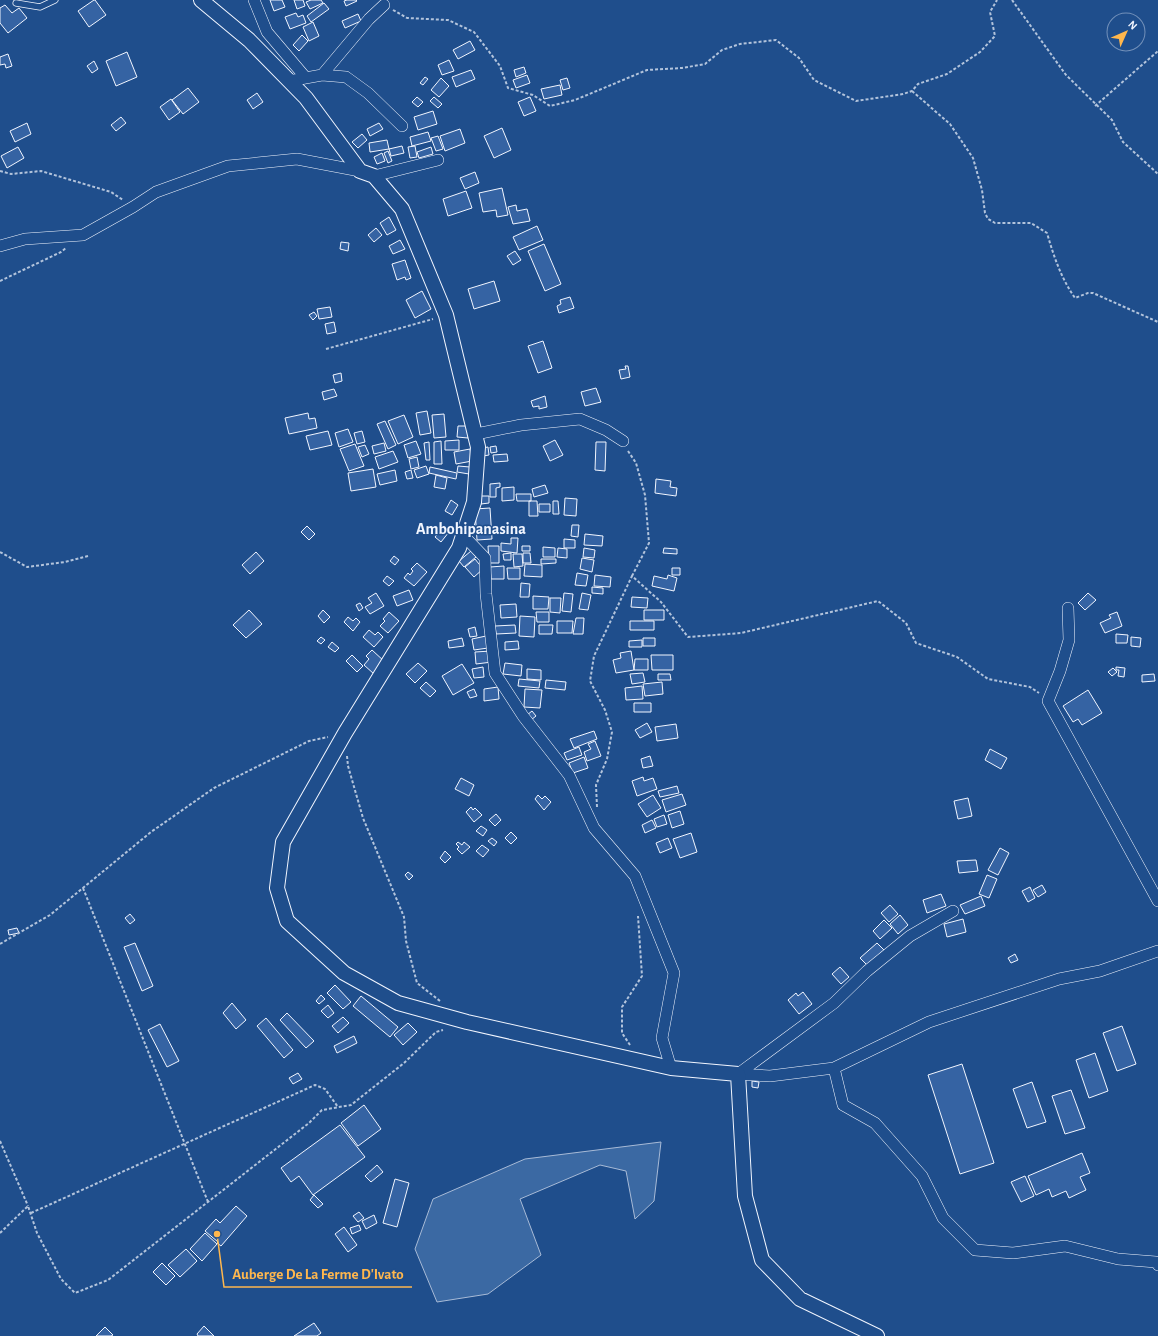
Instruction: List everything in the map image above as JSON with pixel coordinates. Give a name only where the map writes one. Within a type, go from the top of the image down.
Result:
[{"type":"street","points":[[201,0],[249,40],[306,98],[360,171]]},
{"type":"street","points":[[254,0],[267,32],[306,78]]},
{"type":"street","points":[[322,75],[384,5]]},
{"type":"street","points":[[289,81],[322,75],[346,77],[368,93],[402,126]]},
{"type":"street","points":[[0,246],[25,239],[83,235],[133,207],[156,192],[228,166],[297,159],[360,171],[374,176],[402,209],[446,315],[476,434],[478,447],[474,502],[459,548],[345,733],[283,842],[277,888],[287,921],[344,973],[398,1003],[467,1022],[671,1068],[770,1076],[834,1068],[930,1022],[1059,979],[1100,971],[1158,951]]},
{"type":"street","points":[[374,176],[438,160]]},
{"type":"street","points":[[476,434],[521,425],[580,420],[606,430],[623,441]]},
{"type":"street","points":[[463,535],[485,558],[486,594],[496,672],[522,716],[569,776],[594,828],[635,876],[674,973],[662,1038],[671,1068]]},
{"type":"street","points":[[1068,608],[1069,640],[1060,670],[1048,701],[1158,901]]},
{"type":"street","points":[[738,1074],[834,1003],[867,971],[910,936],[953,911]]},
{"type":"street","points":[[834,1068],[843,1105],[875,1123],[922,1176],[943,1218],[976,1250],[1013,1253],[1065,1246],[1118,1259],[1156,1262],[1158,1265]]},
{"type":"street","points":[[738,1074],[745,1196],[762,1260],[800,1299],[877,1336]]},
{"type":"lane","points":[[16,3],[40,8],[55,0]]},
{"type":"path","points":[[384,5],[407,18],[448,20],[474,32],[500,66],[508,88],[533,95],[550,106],[575,100],[647,70],[682,68],[705,64],[722,50],[740,44],[776,40],[799,58],[814,80],[856,101],[903,94],[912,91],[918,84],[947,74],[980,52],[995,36],[990,12],[997,0]]},
{"type":"path","points":[[1012,0],[1066,75],[1112,120],[1123,142],[1158,174]]},
{"type":"path","points":[[1096,106],[1158,51]]},
{"type":"path","points":[[912,91],[950,124],[973,158],[982,190],[985,213],[988,219],[996,223],[1031,223],[1043,229],[1047,233],[1062,278],[1075,298],[1088,293],[1093,294],[1158,322]]},
{"type":"path","points":[[0,171],[11,174],[42,171],[111,192],[133,207]]},
{"type":"path","points":[[0,281],[61,252],[83,235]]},
{"type":"path","points":[[326,349],[446,315]]},
{"type":"path","points":[[594,828],[597,804],[596,785],[607,759],[612,732],[605,710],[590,681],[594,656],[649,543],[645,495],[636,463],[623,441]]},
{"type":"path","points":[[0,552],[27,567],[65,562],[88,556]]},
{"type":"path","points":[[632,576],[661,602],[688,637],[740,633],[878,601],[906,623],[916,643],[957,657],[988,679],[1030,686],[1048,701]]},
{"type":"path","points":[[0,944],[50,915],[151,832],[214,788],[309,741],[345,733],[348,766],[363,818],[404,917],[406,941],[417,983],[442,1003]]},
{"type":"path","points":[[83,888],[208,1202]]},
{"type":"path","points":[[638,916],[642,976],[622,1007],[622,1033],[640,1061]]},
{"type":"path","points":[[0,1141],[31,1213],[37,1233],[61,1279],[75,1292],[108,1280],[309,1123],[322,1110],[351,1105],[404,1063],[436,1032]]},
{"type":"path","points":[[31,1213],[315,1085],[325,1089],[338,1107]]},
{"type":"path","points":[[0,1233],[28,1206]]},
{"type":"water","points":[[661,1142],[654,1201],[635,1219],[626,1171],[600,1165],[520,1199],[541,1255],[488,1294],[437,1302],[415,1249],[433,1199],[525,1159]]},
{"type":"building","points":[[94,0],[106,15],[89,27],[78,11]]},
{"type":"building","points":[[270,0],[282,0],[285,7],[274,11]]},
{"type":"building","points":[[294,0],[303,0],[305,6],[297,9]]},
{"type":"building","points":[[311,0],[321,0],[323,3],[310,9],[306,2]]},
{"type":"building","points":[[344,1],[357,1],[346,6]]},
{"type":"building","points":[[324,3],[329,9],[311,22],[307,16]]},
{"type":"building","points":[[5,5],[12,13],[19,8],[27,18],[8,33],[0,23],[0,8]]},
{"type":"building","points":[[296,13],[298,17],[303,15],[306,23],[290,29],[285,17]]},
{"type":"building","points":[[358,14],[361,21],[345,28],[342,21]]},
{"type":"building","points":[[313,22],[319,36],[309,41],[303,27]]},
{"type":"building","points":[[302,35],[308,41],[299,51],[293,45]]},
{"type":"building","points":[[470,41],[475,50],[458,59],[453,50]]},
{"type":"building","points":[[127,52],[137,77],[116,86],[106,61]]},
{"type":"building","points":[[8,54],[12,66],[6,68],[5,64],[0,65],[0,57]]},
{"type":"building","points":[[449,60],[454,71],[442,75],[438,65]]},
{"type":"building","points":[[94,61],[98,69],[92,73],[87,66]]},
{"type":"building","points":[[524,67],[526,73],[516,77],[514,70]]},
{"type":"building","points":[[471,70],[475,79],[456,87],[452,77]]},
{"type":"building","points":[[527,75],[530,83],[516,88],[513,80]]},
{"type":"building","points":[[425,77],[428,79],[423,85],[420,83]]},
{"type":"building","points":[[441,78],[449,86],[439,97],[431,90]]},
{"type":"building","points":[[567,78],[570,88],[563,90],[560,80]]},
{"type":"building","points":[[560,85],[562,95],[544,99],[541,89]]},
{"type":"building","points":[[188,88],[199,102],[183,114],[172,100]]},
{"type":"building","points":[[257,93],[263,102],[253,109],[247,100]]},
{"type":"building","points":[[417,97],[423,102],[418,107],[412,102]]},
{"type":"building","points":[[434,97],[442,104],[438,108],[430,101]]},
{"type":"building","points":[[530,97],[536,111],[524,116],[518,102]]},
{"type":"building","points":[[171,99],[180,112],[169,120],[160,107]]},
{"type":"building","points":[[433,111],[437,124],[418,130],[414,117]]},
{"type":"building","points":[[121,117],[126,123],[116,131],[111,125]]},
{"type":"building","points":[[27,123],[31,134],[15,142],[10,131]]},
{"type":"building","points":[[379,123],[383,129],[370,136],[367,129]]},
{"type":"building","points":[[502,128],[511,150],[494,158],[484,136]]},
{"type":"building","points":[[460,129],[465,143],[445,151],[440,136]]},
{"type":"building","points":[[428,132],[431,141],[412,146],[410,137]]},
{"type":"building","points":[[362,134],[367,140],[358,148],[352,142]]},
{"type":"building","points":[[438,136],[443,149],[436,151],[431,138]]},
{"type":"building","points":[[387,140],[389,149],[370,152],[369,143]]},
{"type":"building","points":[[402,146],[404,153],[391,156],[389,149]]},
{"type":"building","points":[[415,146],[417,157],[410,158],[408,147]]},
{"type":"building","points":[[18,147],[24,158],[7,168],[1,156]]},
{"type":"building","points":[[431,147],[433,154],[419,158],[417,152]]},
{"type":"building","points":[[388,151],[392,161],[388,163],[384,153]]},
{"type":"building","points":[[382,153],[385,161],[377,164],[374,157]]},
{"type":"building","points":[[475,172],[479,183],[465,189],[460,178]]},
{"type":"building","points":[[502,188],[508,215],[497,217],[496,210],[483,212],[479,193]]},
{"type":"building","points":[[466,191],[472,208],[448,216],[443,199]]},
{"type":"building","points":[[516,205],[517,211],[527,209],[530,221],[513,224],[508,207]]},
{"type":"building","points":[[389,217],[396,230],[387,235],[380,223]]},
{"type":"building","points":[[537,226],[543,240],[519,250],[513,237]]},
{"type":"building","points":[[376,228],[382,235],[374,242],[368,235]]},
{"type":"building","points":[[400,240],[405,249],[393,254],[389,246]]},
{"type":"building","points":[[341,242],[349,243],[348,251],[340,249]]},
{"type":"building","points":[[544,244],[561,284],[545,291],[528,251]]},
{"type":"building","points":[[515,251],[521,260],[513,265],[507,256]]},
{"type":"building","points":[[405,260],[411,278],[406,280],[405,277],[397,280],[392,264]]},
{"type":"building","points":[[494,281],[500,301],[474,309],[468,289]]},
{"type":"building","points":[[422,291],[431,309],[415,318],[406,300]]},
{"type":"building","points":[[570,297],[574,308],[559,313],[557,306],[561,304],[560,300]]},
{"type":"building","points":[[330,307],[332,317],[319,319],[317,309]]},
{"type":"building","points":[[314,312],[317,316],[313,320],[309,315]]},
{"type":"building","points":[[334,322],[336,332],[327,334],[325,324]]},
{"type":"building","points":[[543,341],[552,368],[538,373],[528,346]]},
{"type":"building","points":[[625,366],[628,366],[630,377],[621,379],[619,370],[626,369]]},
{"type":"building","points":[[341,373],[342,381],[335,383],[333,375]]},
{"type":"building","points":[[596,388],[601,402],[585,406],[581,392]]},
{"type":"building","points":[[334,389],[337,396],[324,400],[322,392]]},
{"type":"building","points":[[545,396],[547,407],[539,409],[539,406],[533,407],[531,401]]},
{"type":"building","points":[[427,411],[431,433],[420,435],[416,413]]},
{"type":"building","points":[[308,413],[309,419],[315,418],[317,428],[289,434],[285,418]]},
{"type":"building","points":[[444,414],[446,437],[434,438],[432,415]]},
{"type":"building","points":[[404,415],[413,437],[398,444],[388,421]]},
{"type":"building","points":[[385,421],[396,445],[388,449],[377,424]]},
{"type":"building","points":[[458,426],[469,426],[468,438],[457,437]]},
{"type":"building","points":[[348,429],[353,442],[339,447],[335,433]]},
{"type":"building","points":[[328,431],[332,445],[310,450],[306,436]]},
{"type":"building","points":[[362,431],[365,442],[357,444],[354,433]]},
{"type":"building","points":[[459,440],[459,450],[445,450],[445,441]]},
{"type":"building","points":[[555,440],[563,455],[550,461],[543,446]]},
{"type":"building","points":[[416,441],[421,454],[408,458],[404,445]]},
{"type":"building","points":[[441,441],[442,464],[434,464],[434,442]]},
{"type":"building","points":[[429,442],[430,460],[426,460],[424,443]]},
{"type":"building","points":[[596,442],[606,442],[605,471],[595,470]]},
{"type":"building","points":[[384,443],[386,451],[374,454],[372,446]]},
{"type":"building","points":[[355,444],[364,466],[349,471],[340,449]]},
{"type":"building","points":[[365,445],[369,454],[362,457],[358,447]]},
{"type":"building","points":[[496,446],[497,452],[491,453],[490,447]]},
{"type":"building","points":[[488,447],[489,455],[483,456],[482,448]]},
{"type":"building","points":[[470,449],[472,461],[456,464],[454,452]]},
{"type":"building","points":[[393,451],[398,462],[379,469],[375,457]]},
{"type":"building","points":[[507,454],[508,461],[494,462],[493,455]]},
{"type":"building","points":[[417,457],[419,467],[411,469],[409,459]]},
{"type":"building","points":[[426,466],[429,474],[417,478],[414,470]]},
{"type":"building","points":[[458,466],[470,467],[469,474],[457,472]]},
{"type":"building","points":[[430,467],[457,473],[456,479],[429,473]]},
{"type":"building","points":[[373,469],[376,487],[351,491],[348,473]]},
{"type":"building","points":[[395,470],[397,481],[380,485],[377,474]]},
{"type":"building","points":[[411,470],[413,478],[407,479],[405,472]]},
{"type":"building","points":[[436,475],[447,478],[445,489],[434,487]]},
{"type":"building","points":[[656,479],[671,481],[670,487],[677,488],[676,496],[655,493]]},
{"type":"building","points":[[500,483],[500,487],[496,488],[496,497],[490,497],[490,484]]},
{"type":"building","points":[[545,485],[548,493],[534,497],[532,489]]},
{"type":"building","points":[[514,487],[514,500],[502,501],[502,488]]},
{"type":"building","points":[[516,494],[531,494],[531,501],[517,501]]},
{"type":"building","points":[[481,496],[489,496],[489,503],[481,504]]},
{"type":"building","points":[[565,498],[577,499],[576,516],[564,515]]},
{"type":"building","points":[[451,500],[458,505],[452,515],[445,511]]},
{"type":"building","points":[[529,501],[537,501],[538,516],[529,516]]},
{"type":"building","points":[[553,501],[558,501],[559,514],[553,514]]},
{"type":"building","points":[[539,504],[550,504],[550,512],[539,512]]},
{"type":"building","points":[[490,508],[492,539],[477,540],[475,509]]},
{"type":"building","points":[[572,525],[579,525],[578,537],[571,536]]},
{"type":"building","points":[[307,526],[315,534],[309,540],[301,532]]},
{"type":"building","points":[[443,527],[449,532],[441,542],[435,537]]},
{"type":"building","points":[[585,534],[603,536],[602,546],[584,545]]},
{"type":"building","points":[[511,538],[518,538],[517,553],[501,551],[501,543],[511,544]]},
{"type":"building","points":[[564,539],[575,540],[575,548],[564,548]]},
{"type":"building","points":[[488,546],[499,546],[499,563],[489,563]]},
{"type":"building","points":[[522,546],[530,546],[530,551],[522,551]]},
{"type":"building","points":[[543,547],[555,548],[555,557],[543,557]]},
{"type":"building","points":[[558,548],[567,549],[567,558],[557,557]]},
{"type":"building","points":[[584,548],[595,550],[594,558],[583,557]]},
{"type":"building","points":[[664,548],[677,549],[677,554],[663,553]]},
{"type":"building","points":[[471,551],[476,557],[464,567],[459,561]]},
{"type":"building","points":[[256,552],[264,561],[250,574],[242,565]]},
{"type":"building","points":[[511,553],[511,560],[504,560],[503,554]]},
{"type":"building","points":[[523,553],[530,553],[531,563],[523,563]]},
{"type":"building","points":[[513,554],[522,554],[523,566],[514,567]]},
{"type":"building","points":[[394,556],[399,560],[395,565],[390,561]]},
{"type":"building","points":[[582,558],[594,560],[592,572],[580,569]]},
{"type":"building","points":[[475,559],[483,569],[474,577],[465,567]]},
{"type":"building","points":[[541,559],[556,559],[556,563],[541,564]]},
{"type":"building","points":[[417,563],[427,572],[414,586],[404,578],[408,573],[410,575],[413,571],[411,569]]},
{"type":"building","points":[[525,564],[542,565],[542,577],[524,576]]},
{"type":"building","points":[[504,566],[504,579],[491,579],[490,567]]},
{"type":"building","points":[[507,568],[520,568],[520,579],[508,579]]},
{"type":"building","points":[[672,568],[680,568],[680,575],[672,575]]},
{"type":"building","points":[[577,573],[588,575],[586,586],[575,585]]},
{"type":"building","points":[[595,575],[611,577],[610,587],[594,586]]},
{"type":"building","points":[[668,575],[677,578],[674,591],[652,586],[654,576],[667,579]]},
{"type":"building","points":[[387,576],[394,581],[389,586],[383,581]]},
{"type":"building","points":[[521,583],[530,584],[529,597],[520,597]]},
{"type":"building","points":[[592,587],[603,588],[603,594],[592,593]]},
{"type":"building","points":[[409,590],[413,600],[397,606],[393,596]]},
{"type":"building","points":[[376,593],[384,606],[370,614],[365,607],[372,603],[368,598]]},
{"type":"building","points":[[564,593],[573,594],[571,612],[562,611]]},
{"type":"building","points":[[582,593],[591,595],[588,610],[579,609]]},
{"type":"building","points":[[1088,593],[1096,600],[1085,610],[1078,603]]},
{"type":"building","points":[[533,596],[549,597],[548,609],[533,609]]},
{"type":"building","points":[[632,597],[648,598],[647,608],[631,607]]},
{"type":"building","points":[[550,598],[561,598],[560,613],[550,612]]},
{"type":"building","points":[[360,603],[363,608],[359,611],[356,605]]},
{"type":"building","points":[[516,604],[517,617],[501,618],[500,605]]},
{"type":"building","points":[[249,610],[262,624],[246,638],[233,625]]},
{"type":"building","points":[[323,610],[330,617],[324,623],[318,616]]},
{"type":"building","points":[[644,610],[664,610],[664,620],[644,620]]},
{"type":"building","points":[[389,612],[399,621],[388,633],[380,626],[385,621],[383,619]]},
{"type":"building","points":[[536,612],[549,612],[549,622],[537,622]]},
{"type":"building","points":[[1117,612],[1122,626],[1105,633],[1100,623],[1111,618],[1109,615]]},
{"type":"building","points":[[520,616],[535,617],[534,637],[519,636]]},
{"type":"building","points":[[348,617],[353,621],[356,618],[360,622],[353,631],[344,622]]},
{"type":"building","points":[[576,618],[584,618],[583,634],[573,634]]},
{"type":"building","points":[[557,621],[573,621],[572,633],[557,633]]},
{"type":"building","points":[[630,621],[654,621],[654,630],[630,630]]},
{"type":"building","points":[[515,625],[516,633],[496,634],[495,626]]},
{"type":"building","points":[[539,625],[553,625],[552,634],[539,634]]},
{"type":"building","points":[[475,627],[477,636],[470,637],[468,629]]},
{"type":"building","points":[[369,630],[375,635],[378,632],[383,637],[374,647],[363,637]]},
{"type":"building","points":[[1116,634],[1128,635],[1127,643],[1116,643]]},
{"type":"building","points":[[486,636],[488,648],[474,650],[472,639]]},
{"type":"building","points":[[321,637],[325,640],[321,644],[317,641]]},
{"type":"building","points":[[1131,637],[1141,638],[1140,647],[1131,646]]},
{"type":"building","points":[[462,638],[464,646],[449,648],[448,641]]},
{"type":"building","points":[[643,638],[655,638],[655,646],[643,646]]},
{"type":"building","points":[[642,640],[642,647],[629,647],[629,641]]},
{"type":"building","points":[[518,641],[519,649],[505,650],[505,642]]},
{"type":"building","points":[[332,642],[339,648],[335,652],[328,647]]},
{"type":"building","points":[[372,650],[385,662],[374,674],[364,665],[369,659],[366,656]]},
{"type":"building","points":[[491,651],[492,662],[476,664],[475,652]]},
{"type":"building","points":[[631,651],[634,670],[616,673],[613,660],[621,658],[620,653]]},
{"type":"building","points":[[352,655],[363,666],[357,672],[346,661]]},
{"type":"building","points":[[651,655],[673,655],[673,670],[652,670]]},
{"type":"building","points":[[635,659],[648,659],[648,670],[634,670]]},
{"type":"building","points":[[418,663],[427,671],[415,683],[406,674]]},
{"type":"building","points":[[505,663],[522,665],[521,676],[503,674]]},
{"type":"building","points":[[462,664],[474,683],[453,695],[442,676]]},
{"type":"building","points":[[483,667],[484,677],[474,678],[472,669]]},
{"type":"building","points":[[1116,667],[1125,668],[1124,677],[1118,676],[1119,670],[1116,670]]},
{"type":"building","points":[[1113,668],[1117,672],[1112,676],[1108,672]]},
{"type":"building","points":[[527,669],[541,670],[541,680],[527,679]]},
{"type":"building","points":[[643,673],[645,682],[632,684],[630,674]]},
{"type":"building","points":[[658,674],[670,674],[671,680],[658,680]]},
{"type":"building","points":[[1154,674],[1155,681],[1142,682],[1142,675]]},
{"type":"building","points":[[519,679],[540,681],[539,688],[518,686]]},
{"type":"building","points":[[546,680],[566,682],[565,690],[545,688]]},
{"type":"building","points":[[426,682],[436,691],[430,697],[420,688]]},
{"type":"building","points":[[662,682],[663,694],[645,696],[643,684]]},
{"type":"building","points":[[642,686],[643,699],[626,700],[625,688]]},
{"type":"building","points":[[498,687],[499,699],[484,701],[484,689]]},
{"type":"building","points":[[474,689],[477,696],[470,698],[467,692]]},
{"type":"building","points":[[525,689],[542,690],[540,708],[524,707]]},
{"type":"building","points":[[1088,690],[1102,713],[1082,725],[1078,719],[1073,722],[1063,706]]},
{"type":"building","points":[[634,703],[651,703],[651,712],[634,712]]},
{"type":"building","points":[[532,711],[536,716],[531,720],[527,715]]},
{"type":"building","points":[[647,723],[652,732],[640,738],[635,730]]},
{"type":"building","points":[[676,724],[678,738],[657,741],[655,727]]},
{"type":"building","points":[[594,731],[597,739],[574,748],[570,739]]},
{"type":"building","points":[[595,741],[601,756],[587,761],[584,752],[591,749],[588,744]]},
{"type":"building","points":[[579,747],[582,755],[567,760],[564,753]]},
{"type":"building","points":[[990,749],[1007,758],[1001,769],[985,760]]},
{"type":"building","points":[[650,756],[653,766],[643,768],[641,759]]},
{"type":"building","points":[[584,757],[588,768],[573,773],[569,763]]},
{"type":"building","points":[[643,777],[644,781],[653,778],[657,789],[637,796],[632,781]]},
{"type":"building","points":[[461,778],[474,785],[469,796],[455,789]]},
{"type":"building","points":[[677,786],[679,793],[660,797],[658,791]]},
{"type":"building","points":[[682,794],[686,805],[666,812],[662,800]]},
{"type":"building","points":[[538,795],[542,799],[545,796],[551,802],[544,810],[535,799]]},
{"type":"building","points":[[653,795],[661,808],[647,817],[638,804]]},
{"type":"building","points":[[968,798],[972,816],[958,819],[954,801]]},
{"type":"building","points":[[471,807],[473,810],[475,808],[482,815],[474,822],[466,812]]},
{"type":"building","points":[[680,811],[684,824],[672,828],[668,815]]},
{"type":"building","points":[[496,814],[501,820],[495,826],[489,820]]},
{"type":"building","points":[[664,815],[667,824],[657,827],[654,819]]},
{"type":"building","points":[[652,820],[656,828],[645,833],[642,825]]},
{"type":"building","points":[[481,826],[487,830],[483,836],[476,831]]},
{"type":"building","points":[[511,832],[517,838],[511,844],[505,838]]},
{"type":"building","points":[[691,833],[697,852],[680,858],[673,839]]},
{"type":"building","points":[[492,838],[497,842],[494,846],[488,841]]},
{"type":"building","points":[[668,838],[672,848],[660,853],[656,843]]},
{"type":"building","points":[[458,842],[462,845],[464,842],[470,847],[462,854],[457,849],[459,847],[456,844]]},
{"type":"building","points":[[482,845],[489,850],[483,857],[476,851]]},
{"type":"building","points":[[1000,848],[1009,853],[998,875],[988,870]]},
{"type":"building","points":[[445,851],[451,857],[445,863],[440,858]]},
{"type":"building","points":[[976,860],[978,871],[959,873],[957,861]]},
{"type":"building","points":[[408,872],[413,876],[409,880],[405,875]]},
{"type":"building","points":[[987,875],[997,879],[989,898],[979,894]]},
{"type":"building","points":[[1042,885],[1046,892],[1038,897],[1033,890]]},
{"type":"building","points":[[1030,887],[1035,898],[1028,902],[1022,891]]},
{"type":"building","points":[[941,894],[946,906],[927,913],[923,900]]},
{"type":"building","points":[[981,896],[985,906],[965,914],[960,905]]},
{"type":"building","points":[[890,905],[898,914],[889,922],[881,913]]},
{"type":"building","points":[[130,914],[135,920],[130,924],[125,918]]},
{"type":"building","points":[[900,915],[908,925],[898,934],[890,924]]},
{"type":"building","points":[[963,919],[966,932],[947,937],[944,924]]},
{"type":"building","points":[[884,920],[892,928],[880,939],[873,931]]},
{"type":"building","points":[[17,928],[19,933],[9,935],[8,930]]},
{"type":"building","points":[[135,943],[153,986],[142,991],[124,947]]},
{"type":"building","points":[[877,943],[884,950],[867,965],[860,958]]},
{"type":"building","points":[[1015,954],[1018,960],[1011,963],[1008,958]]},
{"type":"building","points":[[840,967],[849,977],[841,984],[832,974]]},
{"type":"building","points":[[335,985],[351,1002],[343,1009],[327,993]]},
{"type":"building","points":[[803,992],[812,1004],[799,1014],[788,1000],[796,993],[798,996]]},
{"type":"building","points":[[321,995],[325,999],[319,1004],[316,1001]]},
{"type":"building","points":[[361,996],[398,1027],[390,1037],[353,1006]]},
{"type":"building","points":[[232,1003],[246,1020],[236,1029],[223,1013]]},
{"type":"building","points":[[328,1005],[334,1013],[328,1018],[321,1011]]},
{"type":"building","points":[[287,1013],[314,1041],[306,1048],[280,1020]]},
{"type":"building","points":[[343,1017],[349,1023],[338,1033],[332,1026]]},
{"type":"building","points":[[266,1018],[293,1050],[284,1058],[257,1026]]},
{"type":"building","points":[[408,1023],[417,1032],[403,1045],[394,1035]]},
{"type":"building","points":[[160,1024],[179,1061],[167,1067],[148,1030]]},
{"type":"building","points":[[1122,1026],[1136,1064],[1117,1071],[1103,1033]]},
{"type":"building","points":[[354,1036],[357,1043],[337,1053],[334,1046]]},
{"type":"building","points":[[1095,1053],[1108,1091],[1089,1098],[1076,1060]]},
{"type":"building","points":[[962,1064],[994,1163],[960,1174],[928,1075]]},
{"type":"building","points":[[298,1073],[302,1079],[293,1084],[289,1078]]},
{"type":"building","points":[[752,1081],[759,1082],[758,1088],[752,1087]]},
{"type":"building","points":[[1032,1082],[1046,1122],[1027,1128],[1013,1089]]},
{"type":"building","points":[[1071,1090],[1085,1128],[1065,1134],[1052,1096]]},
{"type":"building","points":[[364,1105],[381,1129],[358,1146],[341,1123]]},
{"type":"building","points":[[340,1125],[365,1157],[313,1195],[299,1176],[291,1182],[281,1168]]},
{"type":"building","points":[[1082,1153],[1090,1173],[1080,1177],[1086,1190],[1069,1198],[1066,1191],[1052,1197],[1049,1189],[1036,1195],[1028,1176]]},
{"type":"building","points":[[377,1165],[383,1172],[371,1182],[365,1176]]},
{"type":"building","points":[[1025,1176],[1034,1196],[1021,1202],[1011,1182]]},
{"type":"building","points":[[395,1179],[409,1183],[397,1227],[383,1223]]},
{"type":"building","points":[[314,1195],[323,1204],[318,1208],[310,1200]]},
{"type":"building","points":[[236,1206],[247,1216],[221,1246],[205,1231],[216,1219],[220,1223]]},
{"type":"building","points":[[359,1212],[364,1218],[358,1222],[353,1216]]},
{"type":"building","points":[[374,1215],[377,1223],[366,1229],[362,1221]]},
{"type":"building","points":[[359,1225],[361,1230],[352,1234],[350,1228]]},
{"type":"building","points":[[344,1227],[357,1245],[348,1252],[335,1234]]},
{"type":"building","points":[[205,1233],[217,1244],[202,1261],[190,1249]]},
{"type":"building","points":[[186,1249],[197,1261],[180,1277],[168,1265]]},
{"type":"building","points":[[162,1263],[175,1276],[166,1285],[153,1272]]},
{"type":"building","points":[[314,1323],[321,1333],[317,1336],[294,1336]]},
{"type":"building","points":[[204,1326],[214,1336],[198,1336],[197,1334]]},
{"type":"building","points":[[105,1327],[113,1335],[96,1336]]},
{"type":"place","name":"Auberge De La Ferme D'Ivato","points":[[217,1234]]},
{"type":"district","name":"Ambohipanasina","points":[[471,528]]}]
